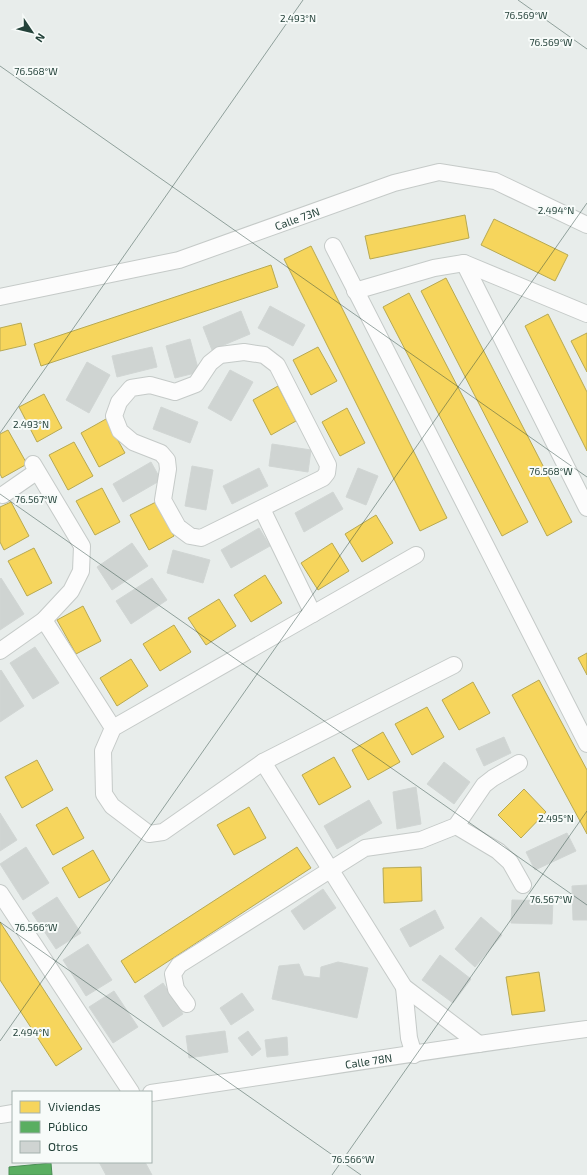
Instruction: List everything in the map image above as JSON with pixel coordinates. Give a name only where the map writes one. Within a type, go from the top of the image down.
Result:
[{"type":"street","name":"Calle 73N","points":[[0,296],[179,260],[394,182],[439,172],[495,181],[587,225]]},
{"type":"street","points":[[333,246],[587,744]]},
{"type":"street","points":[[356,292],[434,268],[464,263],[587,314]]},
{"type":"street","points":[[464,263],[587,508]]},
{"type":"street","points":[[244,352],[264,355],[277,365],[328,465],[327,472],[323,478],[262,509],[201,538],[190,536],[184,532],[178,527],[163,500],[168,469],[167,460],[161,453],[133,442],[120,431],[114,416],[119,402],[131,388],[150,385],[175,392],[196,384],[210,363],[220,355],[244,352]]},
{"type":"street","points":[[0,650],[44,620],[72,591],[81,571],[82,546],[35,468],[3,495]]},
{"type":"street","points":[[262,509],[313,614]]},
{"type":"street","points":[[416,555],[113,728],[103,751],[104,794],[112,806],[149,834],[163,832],[263,762],[454,666]]},
{"type":"street","points":[[44,620],[113,728]]},
{"type":"street","points":[[263,762],[329,870],[404,987],[479,1044]]},
{"type":"street","points":[[187,1004],[176,989],[173,974],[179,965],[365,848],[421,840],[456,826],[484,786],[492,778],[519,763]]},
{"type":"street","points":[[456,826],[498,851],[510,862],[523,885]]},
{"type":"street","points":[[0,893],[130,1091]]},
{"type":"street","points":[[404,987],[409,1038],[414,1055]]},
{"type":"street","name":"Calle 78N","points":[[152,1093],[414,1055],[479,1044],[587,1030]]},
{"type":"street","points":[[0,1115],[12,1113]]},
{"type":"building: Viviendas","points":[[465,215],[469,238],[370,259],[365,236]]},
{"type":"building: Viviendas","points":[[494,219],[568,255],[555,281],[481,245]]},
{"type":"building: Viviendas","points":[[311,246],[447,518],[420,531],[284,259]]},
{"type":"building: Viviendas","points":[[271,265],[278,287],[41,366],[34,344]]},
{"type":"building: Viviendas","points":[[446,278],[572,522],[547,536],[421,291]]},
{"type":"building: Viviendas","points":[[409,293],[528,522],[502,536],[383,307]]},
{"type":"building: Viviendas","points":[[548,314],[587,392],[587,451],[525,326]]},
{"type":"building: Viviendas","points":[[21,323],[26,345],[0,351],[0,328]]},
{"type":"building: Viviendas","points":[[587,333],[587,372],[571,341]]},
{"type":"building: Viviendas","points":[[318,347],[337,381],[311,395],[293,360]]},
{"type":"building: Viviendas","points":[[278,386],[296,421],[271,435],[253,400]]},
{"type":"building: Viviendas","points":[[44,394],[62,428],[37,442],[19,407]]},
{"type":"building: Viviendas","points":[[347,408],[365,443],[340,456],[322,422]]},
{"type":"building: Viviendas","points":[[106,419],[125,453],[99,467],[81,433]]},
{"type":"building: Viviendas","points":[[8,430],[27,464],[2,478],[0,474],[0,434]]},
{"type":"building: Viviendas","points":[[74,442],[93,476],[68,490],[49,455]]},
{"type":"building: Viviendas","points":[[102,488],[120,522],[95,535],[76,501]]},
{"type":"building: Viviendas","points":[[11,502],[29,536],[4,550],[0,542],[0,507]]},
{"type":"building: Viviendas","points":[[156,502],[174,536],[149,550],[130,515]]},
{"type":"building: Viviendas","points":[[376,515],[393,543],[362,562],[345,534]]},
{"type":"building: Viviendas","points":[[332,543],[349,571],[318,590],[301,563]]},
{"type":"building: Viviendas","points":[[34,548],[52,583],[27,596],[8,561]]},
{"type":"building: Viviendas","points":[[265,575],[282,603],[251,622],[234,595]]},
{"type":"building: Viviendas","points":[[219,599],[236,626],[206,645],[188,618]]},
{"type":"building: Viviendas","points":[[83,606],[101,641],[76,654],[57,620]]},
{"type":"building: Viviendas","points":[[174,625],[191,652],[160,671],[143,644]]},
{"type":"building: Viviendas","points":[[587,653],[587,675],[578,658]]},
{"type":"building: Viviendas","points":[[131,659],[148,686],[117,706],[100,678]]},
{"type":"building: Viviendas","points":[[539,680],[587,770],[587,834],[512,695]]},
{"type":"building: Viviendas","points":[[473,682],[490,713],[459,730],[442,700]]},
{"type":"building: Viviendas","points":[[427,707],[444,737],[412,755],[395,724]]},
{"type":"building: Viviendas","points":[[383,732],[400,762],[368,780],[352,750]]},
{"type":"building: Viviendas","points":[[334,757],[351,787],[319,805],[302,775]]},
{"type":"building: Viviendas","points":[[37,760],[53,790],[22,808],[5,777]]},
{"type":"building: Viviendas","points":[[524,789],[546,812],[521,838],[498,815]]},
{"type":"building: Viviendas","points":[[67,807],[84,838],[53,855],[36,825]]},
{"type":"building: Viviendas","points":[[249,807],[266,838],[234,855],[217,825]]},
{"type":"building: Viviendas","points":[[297,847],[311,868],[135,983],[121,961]]},
{"type":"building: Viviendas","points":[[93,850],[110,880],[79,898],[62,868]]},
{"type":"building: Viviendas","points":[[421,867],[422,901],[384,903],[383,868]]},
{"type":"building: Viviendas","points":[[0,922],[82,1049],[56,1066],[0,980]]},
{"type":"building: Viviendas","points":[[539,972],[545,1011],[512,1015],[506,977]]},
{"type":"building: Público","points":[[51,1163],[52,1175],[9,1175],[9,1167]]},
{"type":"building: Otros","points":[[270,306],[305,325],[293,346],[258,328]]},
{"type":"building: Otros","points":[[241,311],[250,334],[212,350],[203,327]]},
{"type":"building: Otros","points":[[190,339],[199,372],[175,378],[166,346]]},
{"type":"building: Otros","points":[[152,347],[157,367],[117,377],[112,356]]},
{"type":"building: Otros","points":[[87,362],[110,375],[89,413],[66,400]]},
{"type":"building: Otros","points":[[230,370],[253,382],[231,421],[208,408]]},
{"type":"building: Otros","points":[[161,407],[198,422],[190,443],[153,429]]},
{"type":"building: Otros","points":[[272,444],[311,450],[308,472],[269,466]]},
{"type":"building: Otros","points":[[151,462],[161,480],[123,502],[113,484]]},
{"type":"building: Otros","points":[[192,466],[213,470],[206,510],[185,506]]},
{"type":"building: Otros","points":[[259,468],[268,486],[232,504],[223,486]]},
{"type":"building: Otros","points":[[358,468],[378,476],[366,505],[346,497]]},
{"type":"building: Otros","points":[[333,492],[343,509],[304,532],[295,513]]},
{"type":"building: Otros","points":[[259,528],[270,546],[231,568],[221,550]]},
{"type":"building: Otros","points":[[132,543],[148,566],[112,590],[97,567]]},
{"type":"building: Otros","points":[[173,550],[210,560],[203,583],[167,573]]},
{"type":"building: Otros","points":[[1,578],[24,614],[0,630],[0,579]]},
{"type":"building: Otros","points":[[152,578],[167,600],[131,624],[116,601]]},
{"type":"building: Otros","points":[[35,647],[59,683],[33,699],[10,663]]},
{"type":"building: Otros","points":[[1,670],[24,706],[0,722],[0,671]]},
{"type":"building: Otros","points":[[504,737],[511,753],[484,766],[476,749]]},
{"type":"building: Otros","points":[[444,762],[470,782],[454,804],[427,784]]},
{"type":"building: Otros","points":[[416,787],[421,824],[397,829],[393,792]]},
{"type":"building: Otros","points":[[369,800],[382,823],[337,849],[324,826]]},
{"type":"building: Otros","points":[[0,813],[17,840],[0,851]]},
{"type":"building: Otros","points":[[567,833],[576,851],[535,870],[526,852]]},
{"type":"building: Otros","points":[[26,847],[49,883],[23,900],[0,864]]},
{"type":"building: Otros","points":[[587,885],[587,920],[573,920],[572,886]]},
{"type":"building: Otros","points":[[323,889],[336,908],[304,930],[291,911]]},
{"type":"building: Otros","points":[[57,897],[81,933],[56,949],[32,913]]},
{"type":"building: Otros","points":[[512,900],[553,901],[552,924],[511,923]]},
{"type":"building: Otros","points":[[435,910],[444,928],[410,947],[400,929]]},
{"type":"building: Otros","points":[[481,917],[502,935],[475,967],[455,949]]},
{"type":"building: Otros","points":[[88,944],[112,980],[86,996],[63,960]]},
{"type":"building: Otros","points":[[440,955],[471,979],[453,1003],[422,980]]},
{"type":"building: Otros","points":[[338,962],[368,968],[357,1018],[272,999],[279,966],[299,964],[304,976],[320,978],[321,967]]},
{"type":"building: Otros","points":[[163,983],[183,1014],[163,1027],[144,996]]},
{"type":"building: Otros","points":[[114,991],[138,1027],[113,1043],[89,1007]]},
{"type":"building: Otros","points":[[242,993],[254,1010],[231,1025],[220,1008]]},
{"type":"building: Otros","points":[[225,1031],[228,1052],[189,1058],[186,1036]]},
{"type":"building: Otros","points":[[248,1031],[261,1049],[252,1056],[238,1038]]},
{"type":"building: Otros","points":[[287,1037],[288,1055],[267,1057],[265,1040]]},
{"type":"building: Otros","points":[[100,1163],[146,1163],[152,1175],[106,1175]]}]
